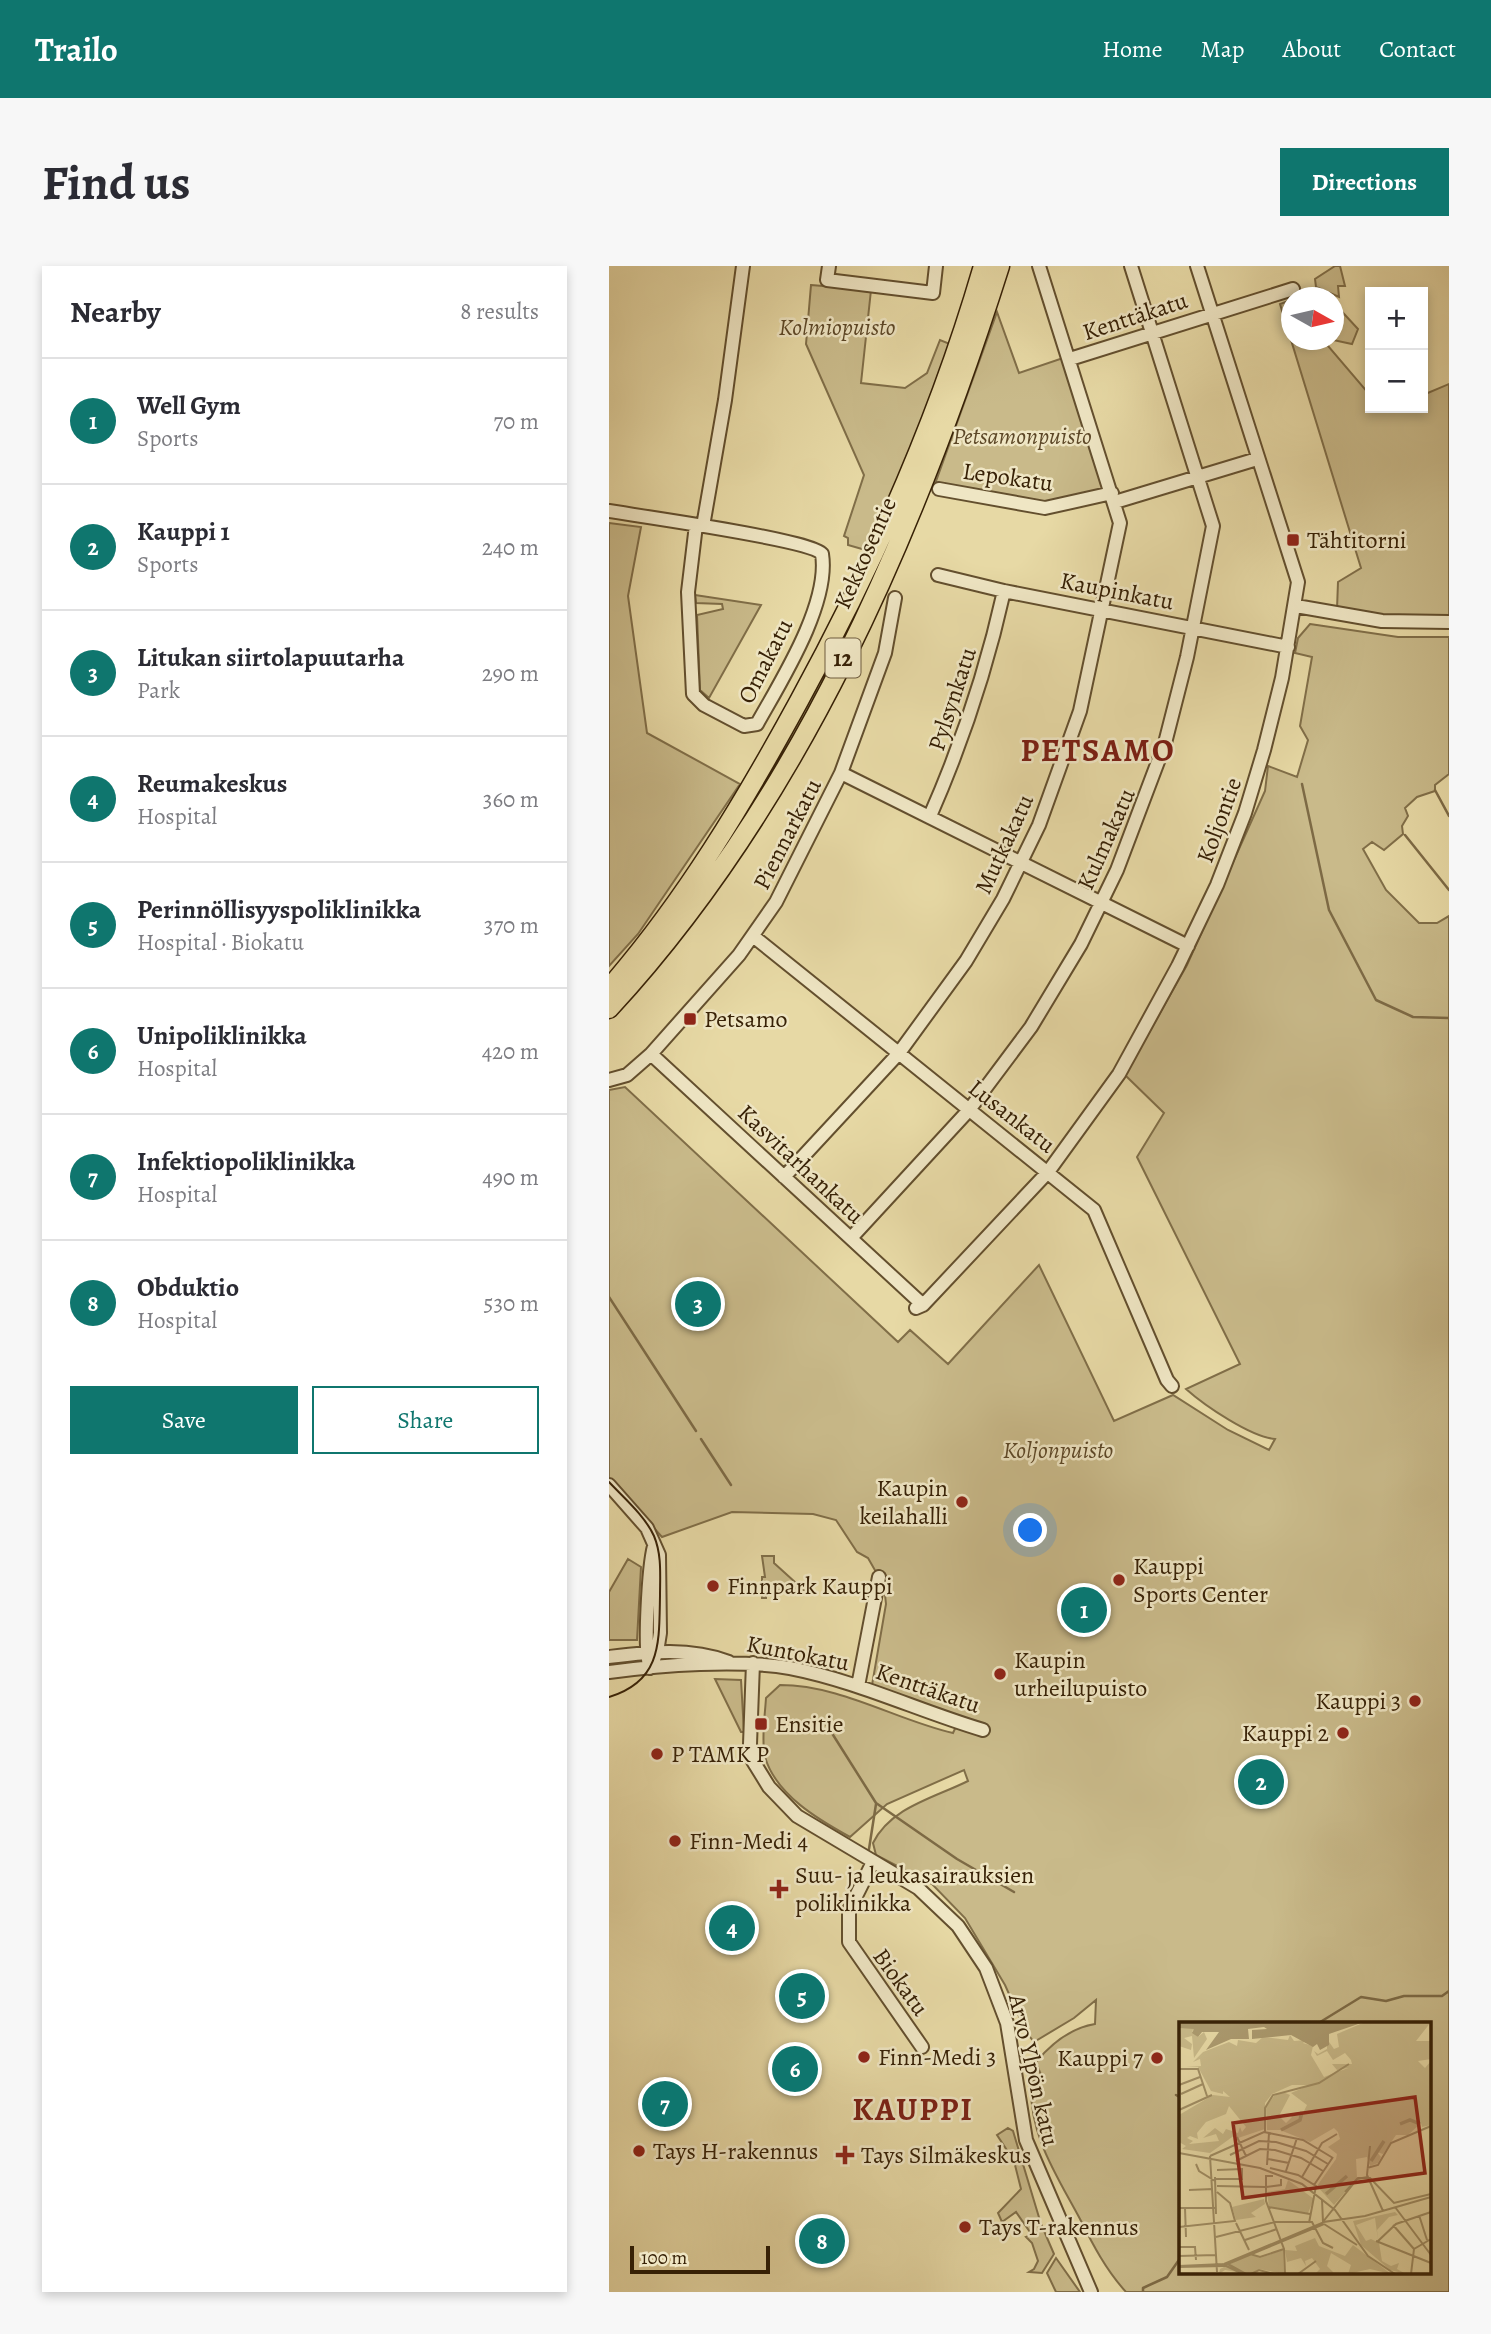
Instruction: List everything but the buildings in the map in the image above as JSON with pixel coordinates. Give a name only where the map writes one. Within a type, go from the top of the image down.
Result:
[{"type":"highway","name":"Kekkosentie","points":[[609,988],[677,902],[726,830],[858,589],[911,474],[983,266]]},
{"type":"highway","name":"Kekkosentie","points":[[609,1009],[681,926],[721,869],[817,708],[866,612],[920,492],[1000,266]]},
{"type":"street","name":"Omakatu","points":[[700,526],[814,548],[822,554],[823,568],[807,631],[757,724],[744,726],[704,705],[693,694],[688,592],[700,526],[726,396],[743,266]]},
{"type":"street","points":[[829,266],[827,281],[933,293],[936,266]]},
{"type":"street","name":"Mutkakatu","points":[[784,1177],[899,1053],[966,961],[1022,862],[1061,769],[1080,711],[1104,610],[1120,523],[1039,266]]},
{"type":"street","name":"Kulmakatu","points":[[851,1238],[969,1110],[1031,1027],[1081,944],[1101,902],[1153,782],[1176,704],[1213,526],[1131,266]]},
{"type":"street","name":"Koljontie","points":[[919,1306],[1048,1172],[1119,1074],[1188,946],[1217,885],[1245,813],[1264,750],[1299,586],[1197,266]]},
{"type":"street","name":"Kenttäkatu","points":[[1070,359],[1281,293]]},
{"type":"street","name":"Lepokatu","points":[[939,489],[1045,508],[1114,497],[1257,459]]},
{"type":"street","points":[[609,511],[700,526]]},
{"type":"street","name":"Kaupinkatu","points":[[938,575],[1004,591],[1288,647]]},
{"type":"street","name":"Pylsynkatu","points":[[930,816],[963,742],[988,666],[1004,591]]},
{"type":"street","name":"Piennarkatu","points":[[609,1080],[627,1075],[652,1054],[753,936],[781,893],[841,773],[885,653],[895,598]]},
{"type":"street","points":[[1296,607],[1382,621],[1449,622]]},
{"type":"street","points":[[841,773],[1188,946]]},
{"type":"street","name":"Lusankatu","points":[[753,936],[1089,1205],[1101,1221],[1167,1380],[1172,1386]]},
{"type":"street","name":"Kasvitarhankatu","points":[[652,1054],[851,1238],[919,1306]]},
{"type":"street","points":[[609,1485],[647,1528],[660,1563],[650,1668]]},
{"type":"street","points":[[858,1686],[879,1577]]},
{"type":"street","name":"Kuntokatu","points":[[609,1657],[699,1653],[730,1662]]},
{"type":"street","name":"Kuntokatu","points":[[609,1672],[730,1662],[753,1663],[790,1668],[858,1686]]},
{"type":"street","name":"Arvo Ylpön katu","points":[[753,1663],[749,1727],[753,1761],[758,1773],[797,1816],[918,1888],[974,1947],[986,1968],[1007,2022],[1026,2140],[1091,2292]]},
{"type":"street","name":"Kenttäkatu","points":[[858,1686],[983,1730]]},
{"type":"street","name":"Biokatu","points":[[873,1862],[849,1910],[849,1942],[922,2047]]},
{"type":"green space","points":[[1335,266],[1340,266],[1345,286],[1316,287],[1315,279]]},
{"type":"green space","name":"Kolmiopuisto","points":[[811,285],[871,290],[861,383],[905,388],[927,373],[940,340],[950,344],[912,449],[869,551],[848,545],[848,538],[844,536],[864,475],[806,344]]},
{"type":"green space","name":"Petsamonpuisto","points":[[997,312],[1019,373],[1063,358],[1108,492],[1045,503],[935,484]]},
{"type":"green space","points":[[1344,314],[1358,329],[1352,344],[1344,342]]},
{"type":"green space","points":[[1294,350],[1332,350],[1365,389],[1365,413],[1428,413],[1428,393],[1449,384],[1449,616],[1385,617],[1337,609],[1338,582],[1361,568]]},
{"type":"green space","points":[[609,523],[641,527],[628,596],[647,733],[740,784],[638,934],[609,966]]},
{"type":"green space","points":[[695,595],[761,605],[709,698],[700,690],[697,615],[723,609],[722,604],[696,603]]},
{"type":"green space","name":"Koljonpuisto","points":[[1310,624],[1398,637],[1449,637],[1449,774],[1435,785],[1435,791],[1417,797],[1405,808],[1408,816],[1402,826],[1403,834],[1384,850],[1372,842],[1363,849],[1386,890],[1419,923],[1437,923],[1449,916],[1449,2292],[1126,2292],[1100,2257],[1053,2170],[1039,2137],[1032,2102],[1031,2083],[1041,2075],[1036,2062],[1062,2038],[1095,2024],[1096,2000],[1074,2018],[1034,2042],[1026,2032],[1005,1985],[965,1918],[932,1884],[876,1855],[873,1843],[891,1821],[915,1805],[968,1781],[964,1770],[887,1804],[850,1837],[825,1823],[789,1795],[771,1771],[765,1757],[763,1735],[766,1698],[780,1685],[847,1697],[953,1733],[960,1718],[872,1685],[886,1604],[884,1586],[868,1558],[857,1552],[836,1520],[813,1514],[732,1512],[662,1537],[609,1478],[609,1090],[625,1087],[898,1342],[910,1330],[948,1364],[1039,1265],[1114,1421],[1173,1395],[1228,1430],[1269,1450],[1275,1439],[1241,1427],[1186,1389],[1240,1364],[1137,1157],[1164,1113],[1125,1075],[1187,965],[1265,791],[1268,766],[1297,777],[1308,740],[1300,726],[1312,657],[1295,653],[1298,638]]},
{"type":"green space","points":[[762,1556],[774,1556],[774,1563],[806,1592],[766,1589],[766,1598],[762,1598],[762,1577],[765,1577]]},
{"type":"green space","points":[[628,1559],[641,1567],[637,1640],[609,1640],[609,1592]]},
{"type":"green space","points":[[715,1679],[741,1680],[744,1732],[741,1732]]},
{"type":"green space","points":[[1008,2128],[1013,2131],[1041,2224],[1054,2254],[1042,2273],[1029,2272],[1038,2261],[1032,2243],[1026,2237],[1032,2235],[1016,2212],[1002,2222],[998,2213],[1021,2189],[1014,2161],[997,2135]]},
{"type":"green space","points":[[1056,2258],[1080,2292],[1056,2292],[1047,2273]]},
{"type":"waterway","points":[[1302,784],[1329,910],[1376,1000],[1413,1017],[1449,1018]]},
{"type":"waterway","points":[[1435,790],[1449,816]]},
{"type":"waterway","points":[[1405,835],[1449,890]]},
{"type":"waterway","points":[[609,1297],[696,1431]]},
{"type":"waterway","points":[[701,1439],[731,1485]]},
{"type":"waterway","points":[[823,1719],[876,1803],[957,1859],[1014,1892]]},
{"type":"waterway","points":[[869,1849],[876,1804]]},
{"type":"waterway","points":[[1320,2022],[1361,1997],[1386,2001],[1404,1996],[1442,1996],[1449,1991]]},
{"type":"waterway","points":[[1143,2292],[1143,2288],[1167,2277],[1179,2260]]},
{"type":"tram line","points":[[609,1482],[645,1521],[654,1536],[660,1573],[659,1629],[654,1658],[639,1681],[609,1697]]},
{"type":"place","name":"Tähtitorni","points":[[1293,540]]},
{"type":"place","name":"Petsamo","points":[[690,1019]]},
{"type":"place","name":"Litukan siirtolapuutarha","points":[[698,1304]]},
{"type":"place","name":"Kaupin keilahalli","points":[[962,1502]]},
{"type":"place","name":"Kauppi Sports Center","points":[[1119,1580]]},
{"type":"place","name":"Finnpark Kauppi","points":[[713,1586]]},
{"type":"place","name":"Well Gym","points":[[1084,1610]]},
{"type":"place","name":"Kaupin urheilupuisto","points":[[1000,1674]]},
{"type":"place","name":"Kauppi 3","points":[[1415,1701]]},
{"type":"place","name":"Ensitie","points":[[761,1724]]},
{"type":"place","name":"Kauppi 2","points":[[1343,1733]]},
{"type":"place","name":"P TAMK P","points":[[657,1754]]},
{"type":"place","name":"Kauppi 1","points":[[1261,1782]]},
{"type":"place","name":"Finn-Medi 4","points":[[675,1841]]},
{"type":"place","name":"Suu- ja leukasairauksien poliklinikka","points":[[779,1889]]},
{"type":"place","name":"Reumakeskus","points":[[732,1928]]},
{"type":"place","name":"Perinnöllisyyspoliklinikka","points":[[802,1996]]},
{"type":"place","name":"Finn-Medi 3","points":[[864,2057]]},
{"type":"place","name":"Kauppi 7","points":[[1157,2058]]},
{"type":"place","name":"Unipoliklinikka","points":[[795,2069]]},
{"type":"place","name":"Infektiopoliklinikka","points":[[665,2104]]},
{"type":"place","name":"Tays H-rakennus","points":[[639,2151]]},
{"type":"place","name":"Tays Silmäkeskus","points":[[845,2155]]},
{"type":"place","name":"Tays T-rakennus","points":[[965,2227]]},
{"type":"place","name":"Obduktio","points":[[822,2241]]},
{"type":"district","name":"PETSAMO","points":[[1098,750]]},
{"type":"district","name":"KAUPPI","points":[[913,2109]]}]
